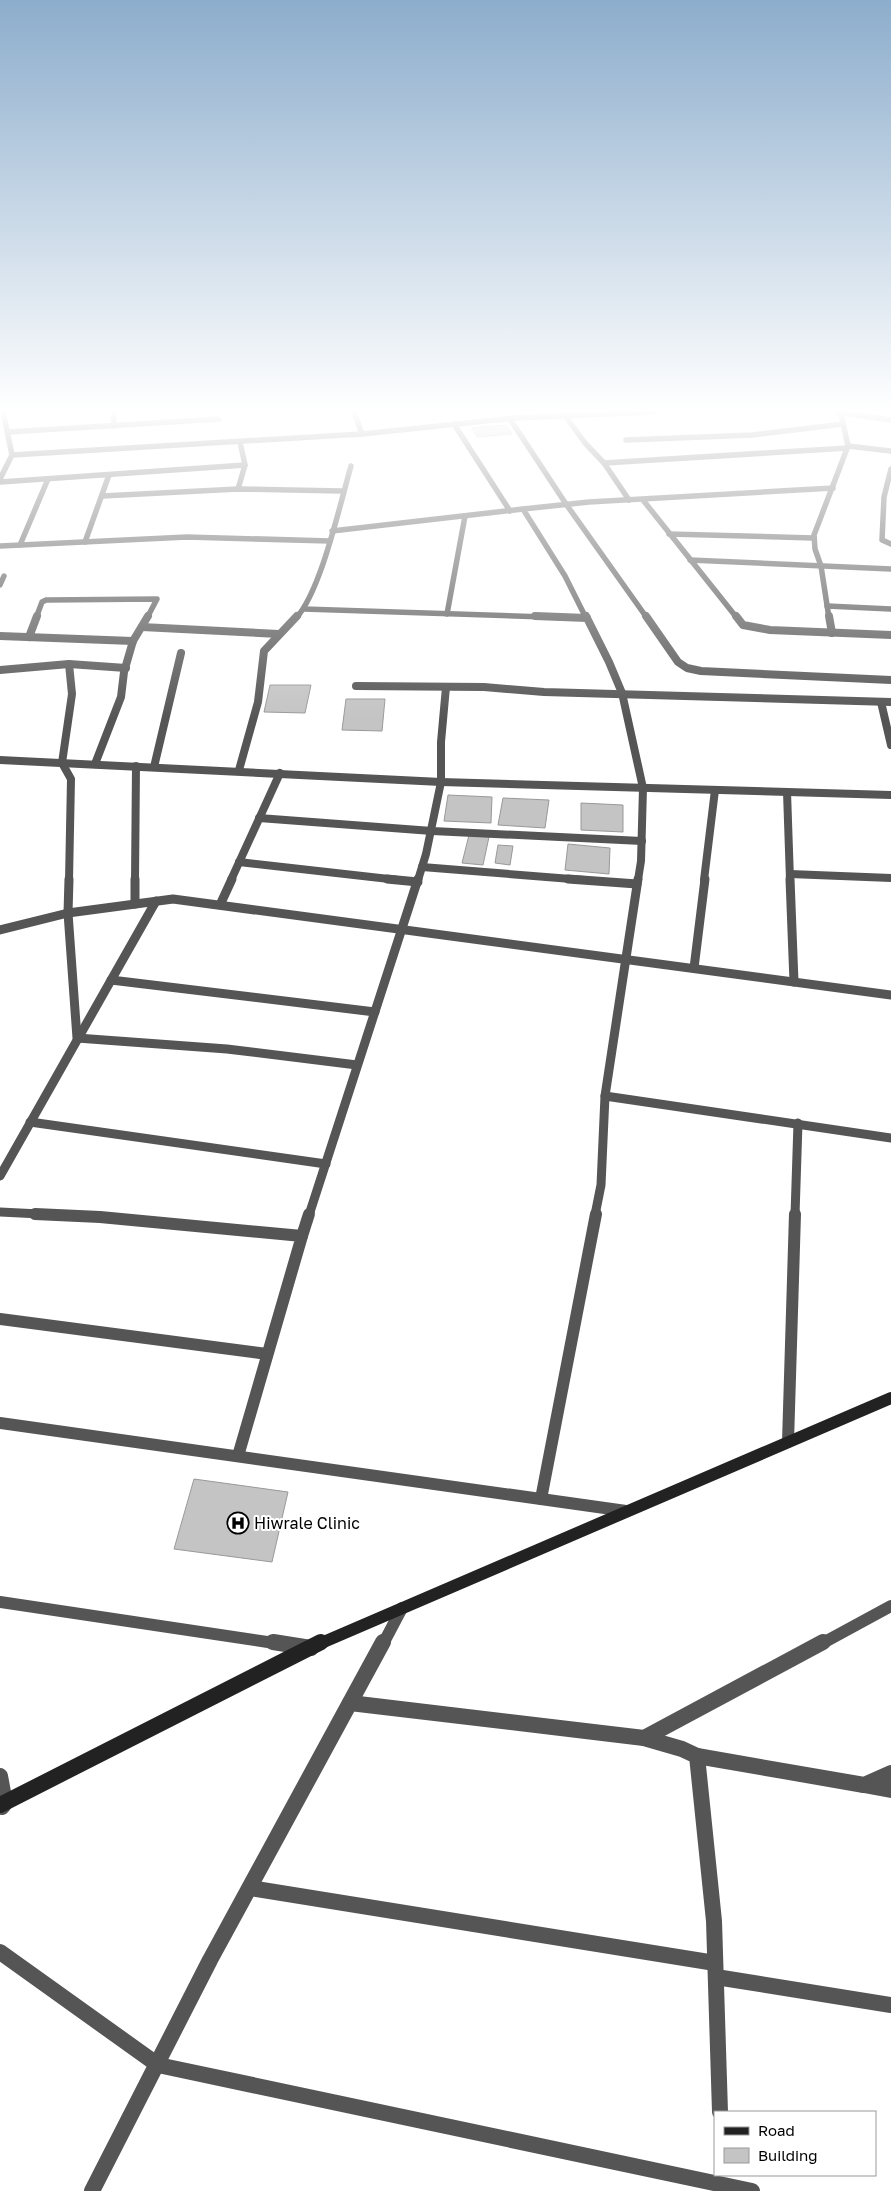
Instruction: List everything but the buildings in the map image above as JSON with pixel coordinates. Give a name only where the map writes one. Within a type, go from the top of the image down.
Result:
[{"type":"street","points":[[20,545],[33,514]]},
{"type":"street","points":[[85,542],[95,514]]},
{"type":"street","points":[[240,770],[258,702],[264,651],[304,608],[323,562],[336,514]]},
{"type":"street","points":[[332,531],[481,514]]},
{"type":"street","points":[[526,514],[565,576],[622,693],[643,788],[642,841],[637,884],[605,1096],[601,1185],[541,1499]]},
{"type":"street","points":[[573,514],[678,662],[687,668],[701,671],[891,680]]},
{"type":"street","points":[[654,514],[743,625],[770,630],[891,636]]},
{"type":"street","points":[[823,514],[814,538],[815,549],[821,566],[832,632]]},
{"type":"street","points":[[883,514],[882,540],[884,543],[891,544]]},
{"type":"street","points":[[448,614],[465,516]]},
{"type":"street","points":[[669,534],[814,538]]},
{"type":"street","points":[[0,546],[187,537],[330,541]]},
{"type":"street","points":[[690,560],[891,569]]},
{"type":"street","points":[[0,585],[4,576]]},
{"type":"street","points":[[29,637],[42,602],[52,599],[157,599],[133,641],[121,697],[95,764]]},
{"type":"street","points":[[828,606],[891,609]]},
{"type":"street","points":[[304,608],[587,618]]},
{"type":"street","points":[[142,627],[279,634]]},
{"type":"street","points":[[0,636],[133,641]]},
{"type":"street","points":[[154,767],[181,653]]},
{"type":"street","points":[[0,670],[69,664],[126,668]]},
{"type":"street","points":[[69,664],[72,694],[62,763],[71,779],[68,914],[77,1038]]},
{"type":"street","points":[[356,686],[446,687],[891,702]]},
{"type":"street","points":[[238,1456],[302,1236],[418,882],[432,830],[441,782],[441,742],[446,687]]},
{"type":"street","points":[[881,702],[891,745]]},
{"type":"street","points":[[0,760],[240,770],[441,782],[891,795]]},
{"type":"street","points":[[135,904],[136,766]]},
{"type":"street","points":[[220,905],[280,773]]},
{"type":"street","points":[[694,968],[715,790]]},
{"type":"street","points":[[786,792],[794,982]]},
{"type":"street","points":[[259,818],[432,830],[642,841]]},
{"type":"street","points":[[239,862],[418,882]]},
{"type":"street","points":[[422,867],[637,884]]},
{"type":"street","points":[[790,874],[891,878]]},
{"type":"street","points":[[0,930],[68,914],[173,899],[891,995]]},
{"type":"street","points":[[0,1176],[156,901]]},
{"type":"street","points":[[111,980],[375,1012]]},
{"type":"street","points":[[77,1038],[228,1049],[357,1066]]},
{"type":"street","points":[[605,1096],[891,1138]]},
{"type":"street","points":[[30,1122],[326,1164]]},
{"type":"street","points":[[788,1442],[798,1123]]},
{"type":"street","points":[[0,1212],[100,1217],[302,1236]]},
{"type":"street","points":[[0,1319],[268,1354]]},
{"type":"street","points":[[0,1776],[2,1806],[311,1648],[891,1398]]},
{"type":"street","points":[[0,1423],[626,1511]]},
{"type":"street","points":[[0,1602],[311,1648]]},
{"type":"street","points":[[644,1738],[891,1606]]},
{"type":"street","points":[[92,2191],[210,1960],[402,1608]]},
{"type":"street","points":[[350,1703],[644,1738],[682,1749],[697,1756],[891,1790]]},
{"type":"street","points":[[697,1756],[714,1921],[720,2111]]},
{"type":"street","points":[[864,1785],[891,1773]]},
{"type":"street","points":[[250,1888],[716,1970],[891,2005]]},
{"type":"street","points":[[0,1952],[158,2065],[752,2191]]},
{"type":"place","name":"Hiwrale Clinic","points":[[238,1523]]}]
